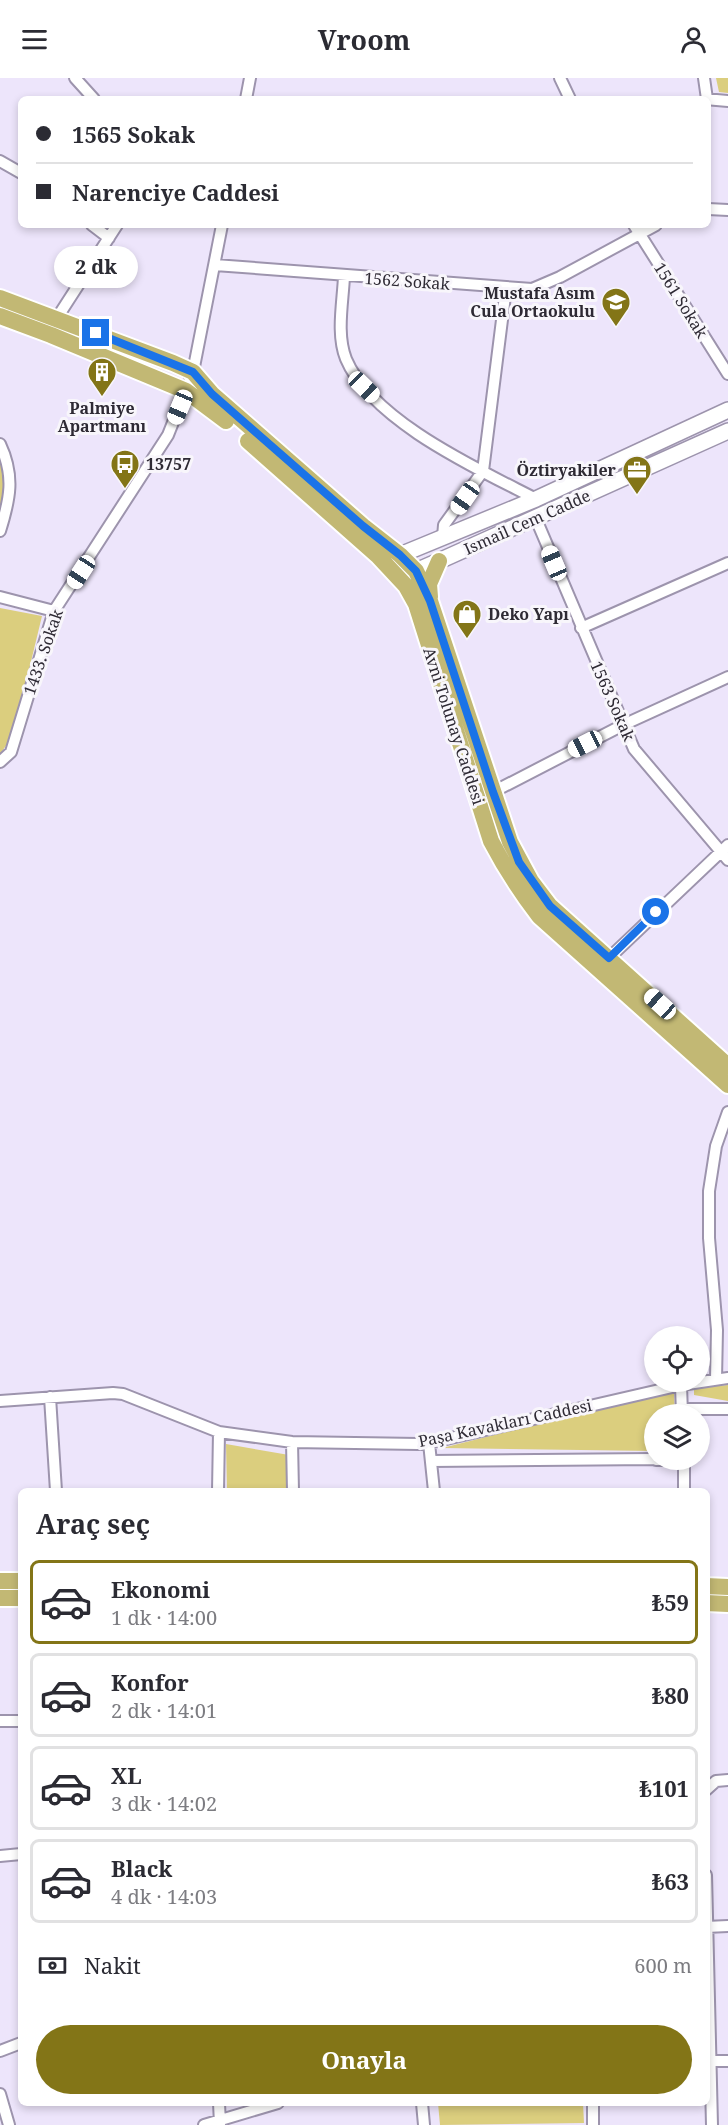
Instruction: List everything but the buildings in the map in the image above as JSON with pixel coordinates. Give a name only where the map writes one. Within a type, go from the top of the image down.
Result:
[{"type":"main road","points":[[0,298],[193,372]]},
{"type":"main road","name":"Avni Tolunay Caddesi","points":[[0,316],[186,391],[214,411],[395,561],[416,571],[430,601],[510,842],[531,881],[550,906],[728,1066]]},
{"type":"main road","name":"Avni Tolunay Caddesi","points":[[193,372],[212,394],[363,526],[395,561],[416,604],[491,841],[506,870],[539,916],[728,1085]]},
{"type":"main road","name":"Ismail Cem Cadde","points":[[395,561],[443,537],[536,499],[728,410]]},
{"type":"main road","name":"Ismail Cem Cadde","points":[[416,571],[728,432]]},
{"type":"main road","points":[[430,601],[429,584],[439,561]]},
{"type":"main road","points":[[0,1581],[18,1581]]},
{"type":"main road","points":[[710,1586],[728,1587]]},
{"type":"main road","points":[[0,1598],[18,1598]]},
{"type":"main road","points":[[710,1603],[728,1604]]},
{"type":"street","points":[[75,78],[91,96]]},
{"type":"street","points":[[247,96],[250,78]]},
{"type":"street","points":[[560,78],[569,96]]},
{"type":"street","points":[[704,78],[706,96]]},
{"type":"street","points":[[711,99],[728,101]]},
{"type":"street","points":[[0,161],[18,170]]},
{"type":"street","points":[[711,209],[728,210]]},
{"type":"street","points":[[96,228],[109,238]]},
{"type":"street","points":[[57,318],[115,228]]},
{"type":"street","name":"1562 Sokak","points":[[215,265],[532,289],[560,277],[637,229]]},
{"type":"street","name":"1561 Sokak","points":[[637,229],[728,374]]},
{"type":"street","points":[[186,391],[193,372],[222,230]]},
{"type":"street","points":[[344,276],[341,334],[346,358],[364,387],[384,407],[437,448],[536,499]]},
{"type":"street","points":[[443,537],[444,525],[483,471],[506,288]]},
{"type":"street","name":"1433. Sokak","points":[[0,762],[11,752],[54,611],[168,435],[186,391]]},
{"type":"street","points":[[0,444],[11,476],[9,498],[0,531]]},
{"type":"street","name":"1563 Sokak","points":[[536,519],[634,749],[725,852]]},
{"type":"street","points":[[581,628],[728,562]]},
{"type":"street","points":[[0,597],[54,611]]},
{"type":"street","points":[[493,792],[622,725],[726,681]]},
{"type":"street","points":[[609,958],[725,852]]},
{"type":"street","points":[[716,1379],[717,1330],[709,1238],[709,1191],[716,1146],[728,1112]]},
{"type":"street","name":"Paşa Kavakları Caddesi","points":[[710,1380],[728,1378]]},
{"type":"street","name":"Paşa Kavakları Caddesi","points":[[0,1401],[113,1393],[219,1432],[291,1442],[429,1443],[651,1392]]},
{"type":"street","points":[[50,1397],[56,1488]]},
{"type":"street","points":[[710,1410],[728,1409]]},
{"type":"street","points":[[218,1488],[219,1432]]},
{"type":"street","points":[[291,1442],[293,1488]]},
{"type":"street","points":[[429,1443],[434,1488]]},
{"type":"street","points":[[431,1461],[644,1460]]},
{"type":"street","points":[[684,1470],[684,1488]]},
{"type":"street","points":[[0,1721],[18,1721]]},
{"type":"street","points":[[710,1786],[716,1781],[728,1780]]},
{"type":"street","points":[[0,1856],[18,1854]]},
{"type":"street","points":[[710,1927],[728,1926]]},
{"type":"street","points":[[0,2051],[18,2044]]},
{"type":"street","points":[[710,2061],[728,2061]]},
{"type":"street","points":[[710,2082],[712,2125]]},
{"type":"street","points":[[0,2094],[9,2125]]},
{"type":"street","points":[[219,2106],[220,2122]]},
{"type":"street","points":[[204,2125],[269,2106]]},
{"type":"street","points":[[422,2106],[424,2125]]},
{"type":"street","points":[[593,2106],[593,2125]]},
{"type":"shaded area","points":[[716,78],[728,78],[728,93],[719,92]]},
{"type":"shaded area","points":[[0,460],[6,488],[0,514]]},
{"type":"shaded area","points":[[0,608],[42,616],[13,736],[0,754]]},
{"type":"shaded area","points":[[728,1385],[728,1401],[694,1395],[694,1392],[710,1392],[710,1387]]},
{"type":"shaded area","points":[[674,1392],[675,1404],[644,1404],[644,1451],[442,1448]]},
{"type":"shaded area","points":[[226,1444],[289,1455],[290,1488],[227,1488]]},
{"type":"shaded area","points":[[438,2106],[583,2106],[584,2123],[440,2125]]},
{"type":"place","name":"Mustafa Asım Cula Ortaokulu","points":[[616,328]]},
{"type":"place","name":"Palmiye Apartmanı","points":[[102,398]]},
{"type":"place","name":"13757","points":[[125,490]]},
{"type":"place","name":"Öztiryakiler","points":[[637,496]]},
{"type":"place","name":"Deko Yapı","points":[[467,640]]},
{"type":"route","points":[[96,333],[193,372],[212,394],[416,571],[430,601],[510,842],[519,862],[550,906],[609,958],[656,912]]}]
